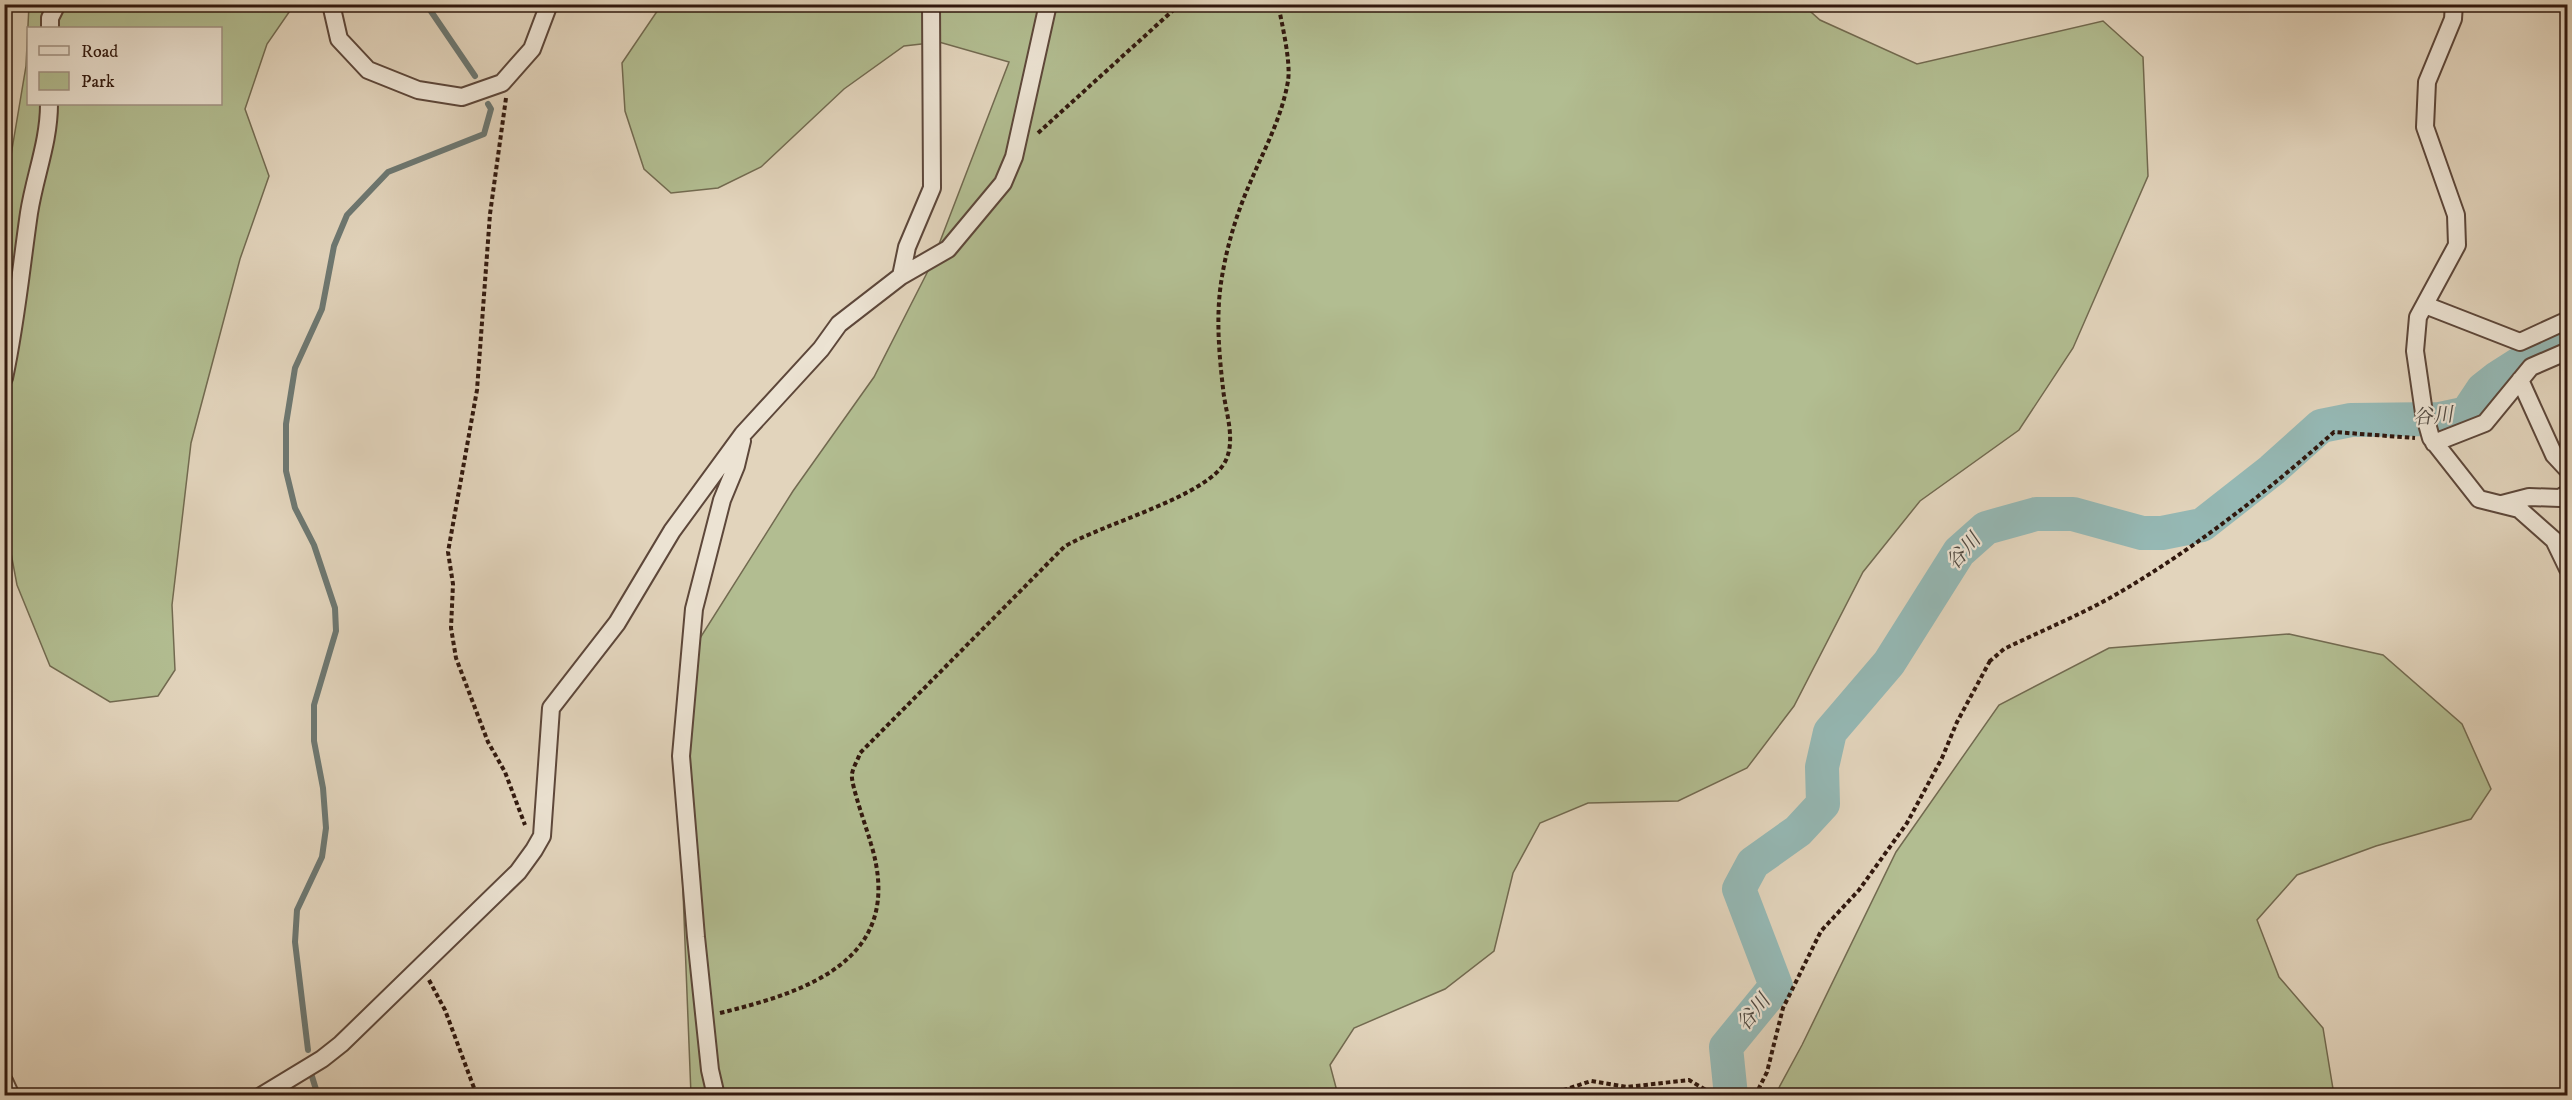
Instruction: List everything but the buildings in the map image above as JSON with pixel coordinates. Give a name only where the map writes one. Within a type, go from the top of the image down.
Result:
[{"type":"street","points":[[50,27],[50,18],[57,4]]},
{"type":"street","points":[[332,4],[339,39],[368,70],[417,90],[462,97],[502,83],[532,48],[549,4]]},
{"type":"street","points":[[901,276],[907,247],[932,188],[931,4]]},
{"type":"street","points":[[261,1095],[322,1059],[341,1044],[518,872],[534,850],[542,836],[552,708],[617,623],[672,531],[743,434],[821,349],[839,324],[901,276],[948,249],[1003,183],[1014,157],[1048,4]]},
{"type":"street","points":[[2454,4],[2453,19],[2427,82],[2425,127],[2456,214],[2457,245],[2418,317],[2415,351],[2424,413],[2431,438],[2479,499],[2519,509],[2554,540],[2568,569]]},
{"type":"street","points":[[4,378],[15,329],[30,211],[50,129],[50,105]]},
{"type":"street","points":[[2425,305],[2520,342],[2568,320]]},
{"type":"street","points":[[2431,438],[2485,423],[2532,367],[2568,351]]},
{"type":"street","points":[[2520,380],[2554,455],[2568,470]]},
{"type":"street","points":[[716,1095],[710,1070],[704,1016],[681,756],[693,609],[722,501],[736,466],[743,434]]},
{"type":"street","points":[[2502,504],[2529,496],[2560,498],[2568,493]]},
{"type":"street","points":[[4,1081],[11,1095]]},
{"type":"path","points":[[1037,133],[1180,4]]},
{"type":"path","points":[[704,1016],[767,1002],[821,979],[844,963],[869,933],[879,906],[880,872],[851,776],[860,753],[1064,547],[1081,536],[1143,512],[1211,479],[1226,460],[1230,438],[1222,388],[1219,333],[1221,284],[1232,230],[1278,119],[1288,79],[1278,4]]},
{"type":"path","points":[[502,83],[506,99],[490,214],[477,390],[449,537],[453,584],[451,628],[456,658],[472,702],[488,742],[505,772],[534,850]]},
{"type":"path","points":[[1755,1095],[1767,1072],[1783,1008],[1821,931],[1859,890],[1908,823],[1942,758],[1957,722],[1986,669],[1992,659],[1990,661],[1997,655],[2004,650],[2122,591],[2145,576],[2274,485],[2334,432],[2393,438],[2431,438]]},
{"type":"path","points":[[422,965],[445,1010],[477,1095]]},
{"type":"path","points":[[1558,1095],[1564,1090],[1591,1082],[1627,1088],[1689,1080],[1716,1095]]},
{"type":"green space","points":[[662,4],[1802,4],[1820,20],[1917,64],[2103,21],[2143,57],[2148,176],[2073,348],[2019,430],[1920,501],[1863,572],[1794,706],[1747,768],[1678,801],[1588,803],[1540,823],[1513,873],[1494,951],[1445,989],[1354,1028],[1330,1065],[1338,1095],[691,1095],[682,866],[695,646],[793,491],[874,377],[931,265],[1009,62],[939,42],[904,46],[844,89],[761,167],[718,188],[671,193],[644,169],[625,111],[622,63]]},
{"type":"green space","points":[[29,5],[294,5],[267,44],[245,109],[269,176],[240,259],[191,443],[172,605],[175,670],[158,696],[110,702],[50,666],[17,585],[4,516],[4,197],[26,66],[27,46],[27,105],[222,105],[222,27],[28,27]]},
{"type":"green space","points":[[2289,634],[2383,655],[2462,724],[2491,789],[2471,819],[2376,846],[2297,875],[2257,920],[2279,977],[2323,1028],[2334,1095],[1775,1095],[1802,1045],[1896,852],[1999,705],[2109,648]]},
{"type":"waterway","points":[[426,4],[475,76]]},
{"type":"waterway","points":[[308,1050],[295,942],[297,910],[322,857],[326,828],[323,788],[314,741],[314,705],[336,631],[335,608],[314,545],[295,508],[286,471],[286,424],[295,368],[322,309],[334,246],[347,215],[388,172],[484,134],[491,109],[488,104]]},
{"type":"waterway","name":"谷川","points":[[1731,1096],[1726,1047],[1776,986],[1739,889],[1753,863],[1798,831],[1823,804],[1822,767],[1830,732],[1889,663],[1959,552],[1986,528],[2036,514],[2073,514],[2142,533],[2162,533],[2202,525],[2272,470],[2321,426],[2351,420],[2439,419],[2467,413],[2483,389],[2568,333]]},
{"type":"waterway","points":[[310,1070],[318,1096]]}]
